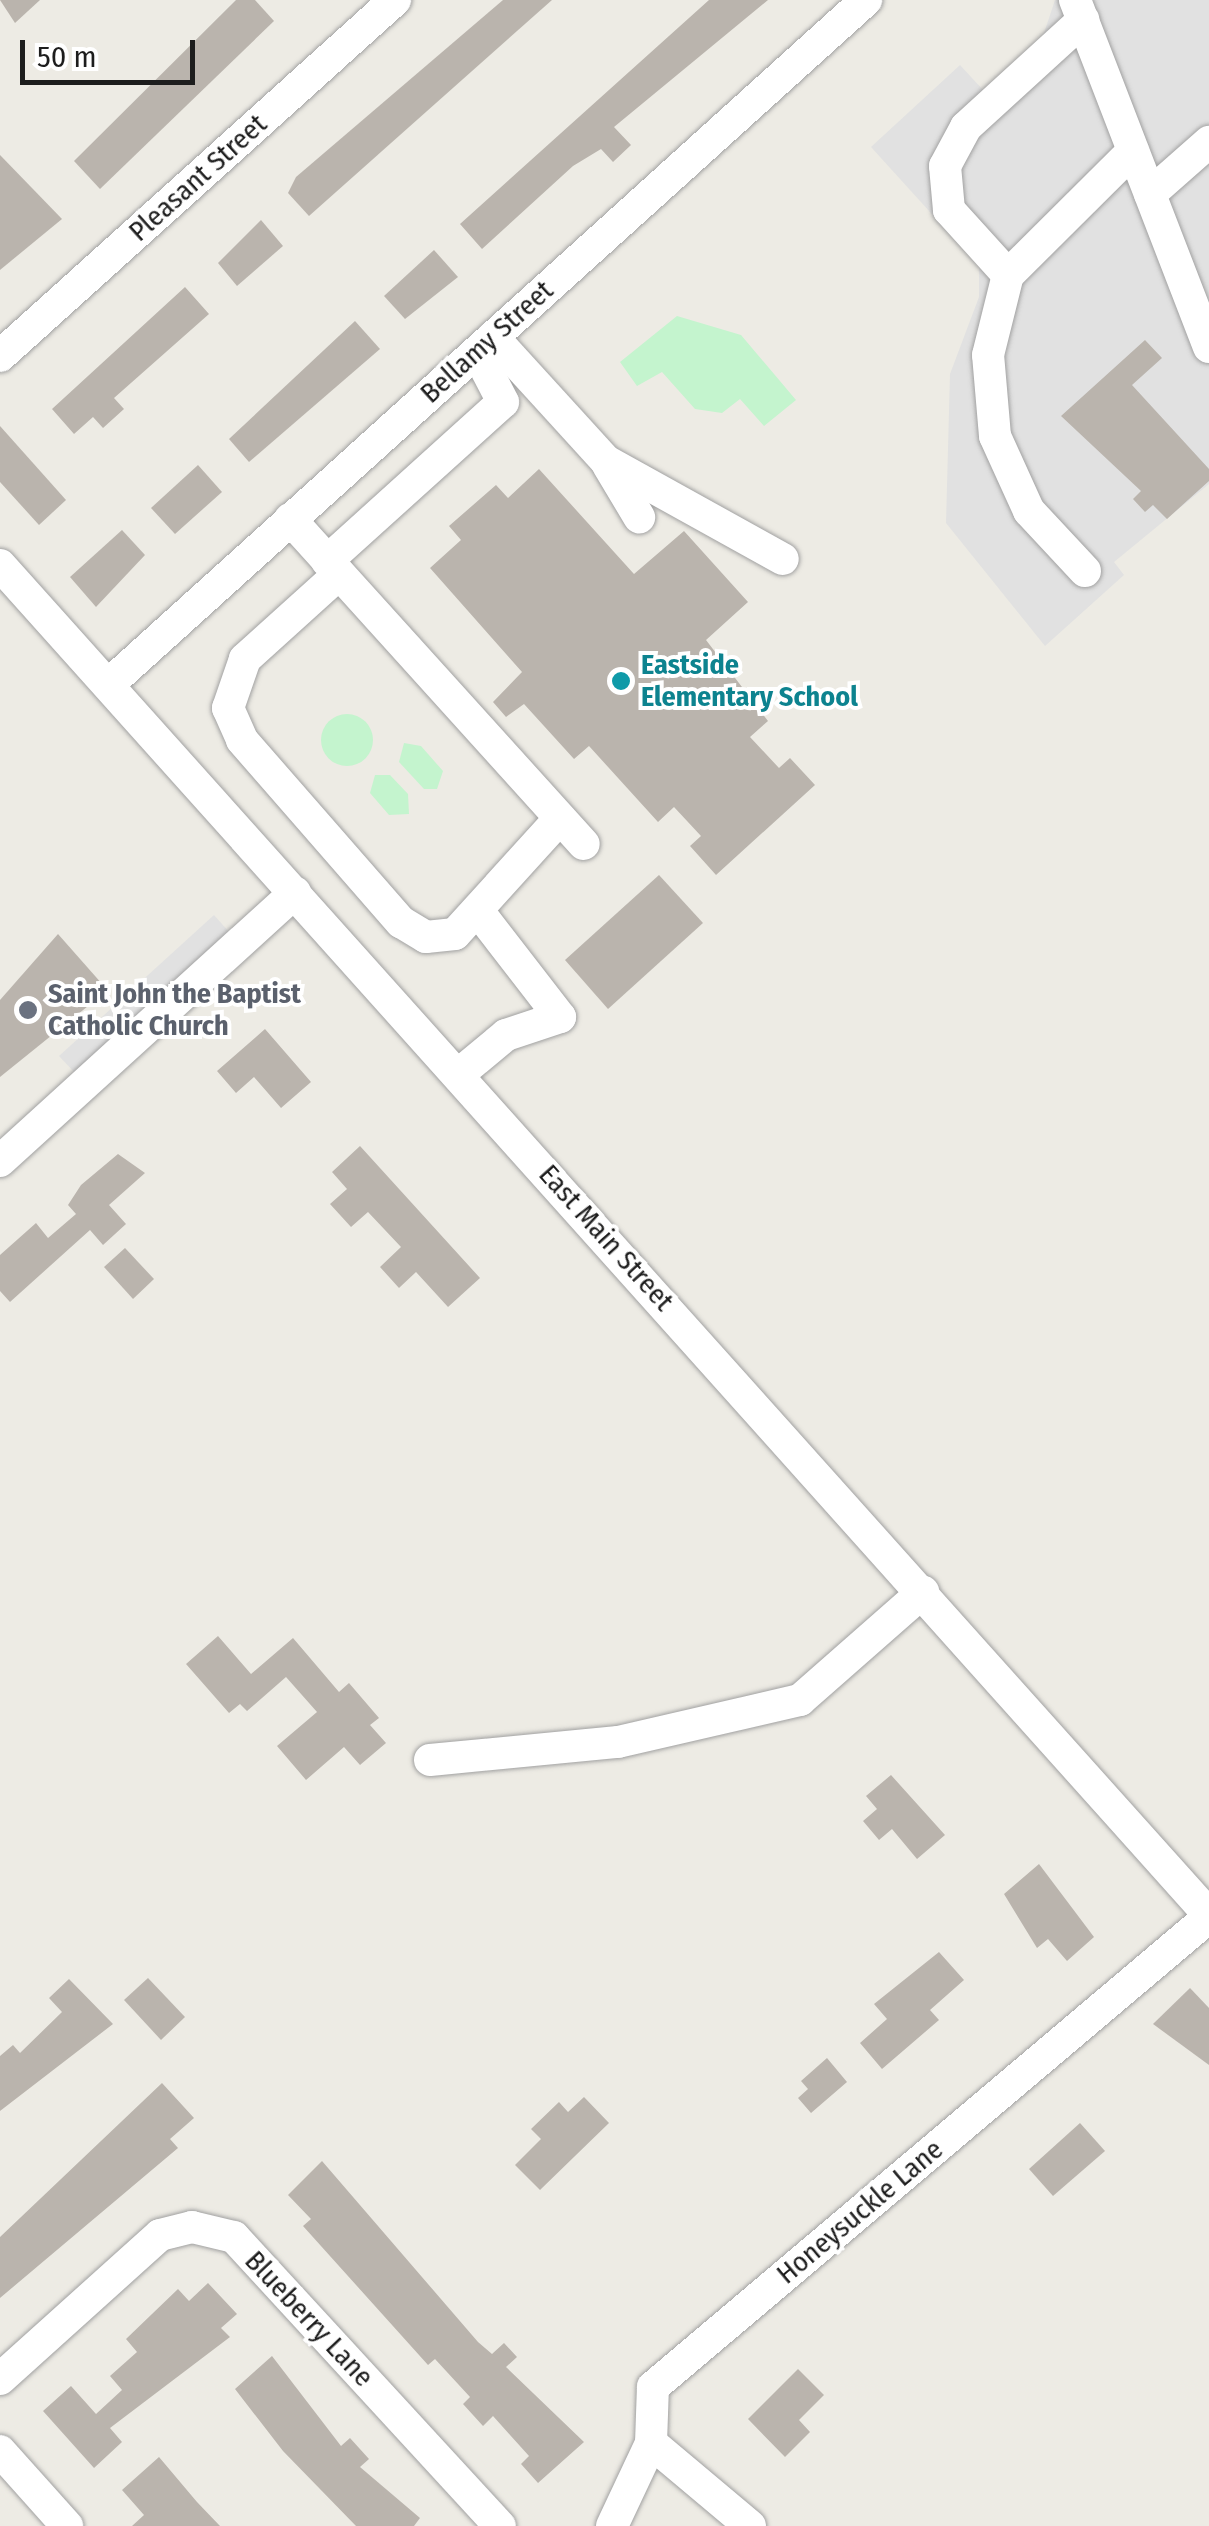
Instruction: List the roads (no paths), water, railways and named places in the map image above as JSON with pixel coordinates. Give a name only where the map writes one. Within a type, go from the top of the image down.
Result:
[{"type":"street","name":"Pleasant Street","points":[[0,356],[395,0]]},
{"type":"street","name":"Bellamy Street","points":[[108,684],[866,0]]},
{"type":"street","points":[[1008,275],[948,210],[945,166],[966,127],[1079,10],[1209,347]]},
{"type":"street","points":[[1150,194],[1209,142]]},
{"type":"street","points":[[1085,570],[1028,511],[995,436],[988,355],[1008,275],[1133,151]]},
{"type":"street","points":[[485,344],[606,461],[783,560]]},
{"type":"street","points":[[485,344],[503,402],[234,673],[232,725],[412,932],[454,934],[560,818]]},
{"type":"street","points":[[606,461],[639,517]]},
{"type":"street","points":[[290,520],[584,844]]},
{"type":"street","name":"East Main Street","points":[[0,566],[460,1074],[1209,1916]]},
{"type":"street","points":[[0,1162],[295,893]]},
{"type":"street","points":[[460,1074],[506,1035],[560,1017],[478,911]]},
{"type":"street","points":[[430,1760],[618,1742],[800,1700],[923,1592]]},
{"type":"street","name":"Honeysuckle Lane","points":[[651,2443],[654,2387],[1209,1916]]},
{"type":"street","name":"Blueberry Lane","points":[[0,2378],[160,2236],[192,2227],[234,2237],[500,2526]]},
{"type":"street","points":[[612,2526],[651,2443],[750,2526]]},
{"type":"street","points":[[0,2451],[67,2526]]},
{"type":"place","name":"Eastside Elementary School","points":[[621,681]]},
{"type":"place","name":"Saint John the Baptist Catholic Church","points":[[28,1010]]}]
